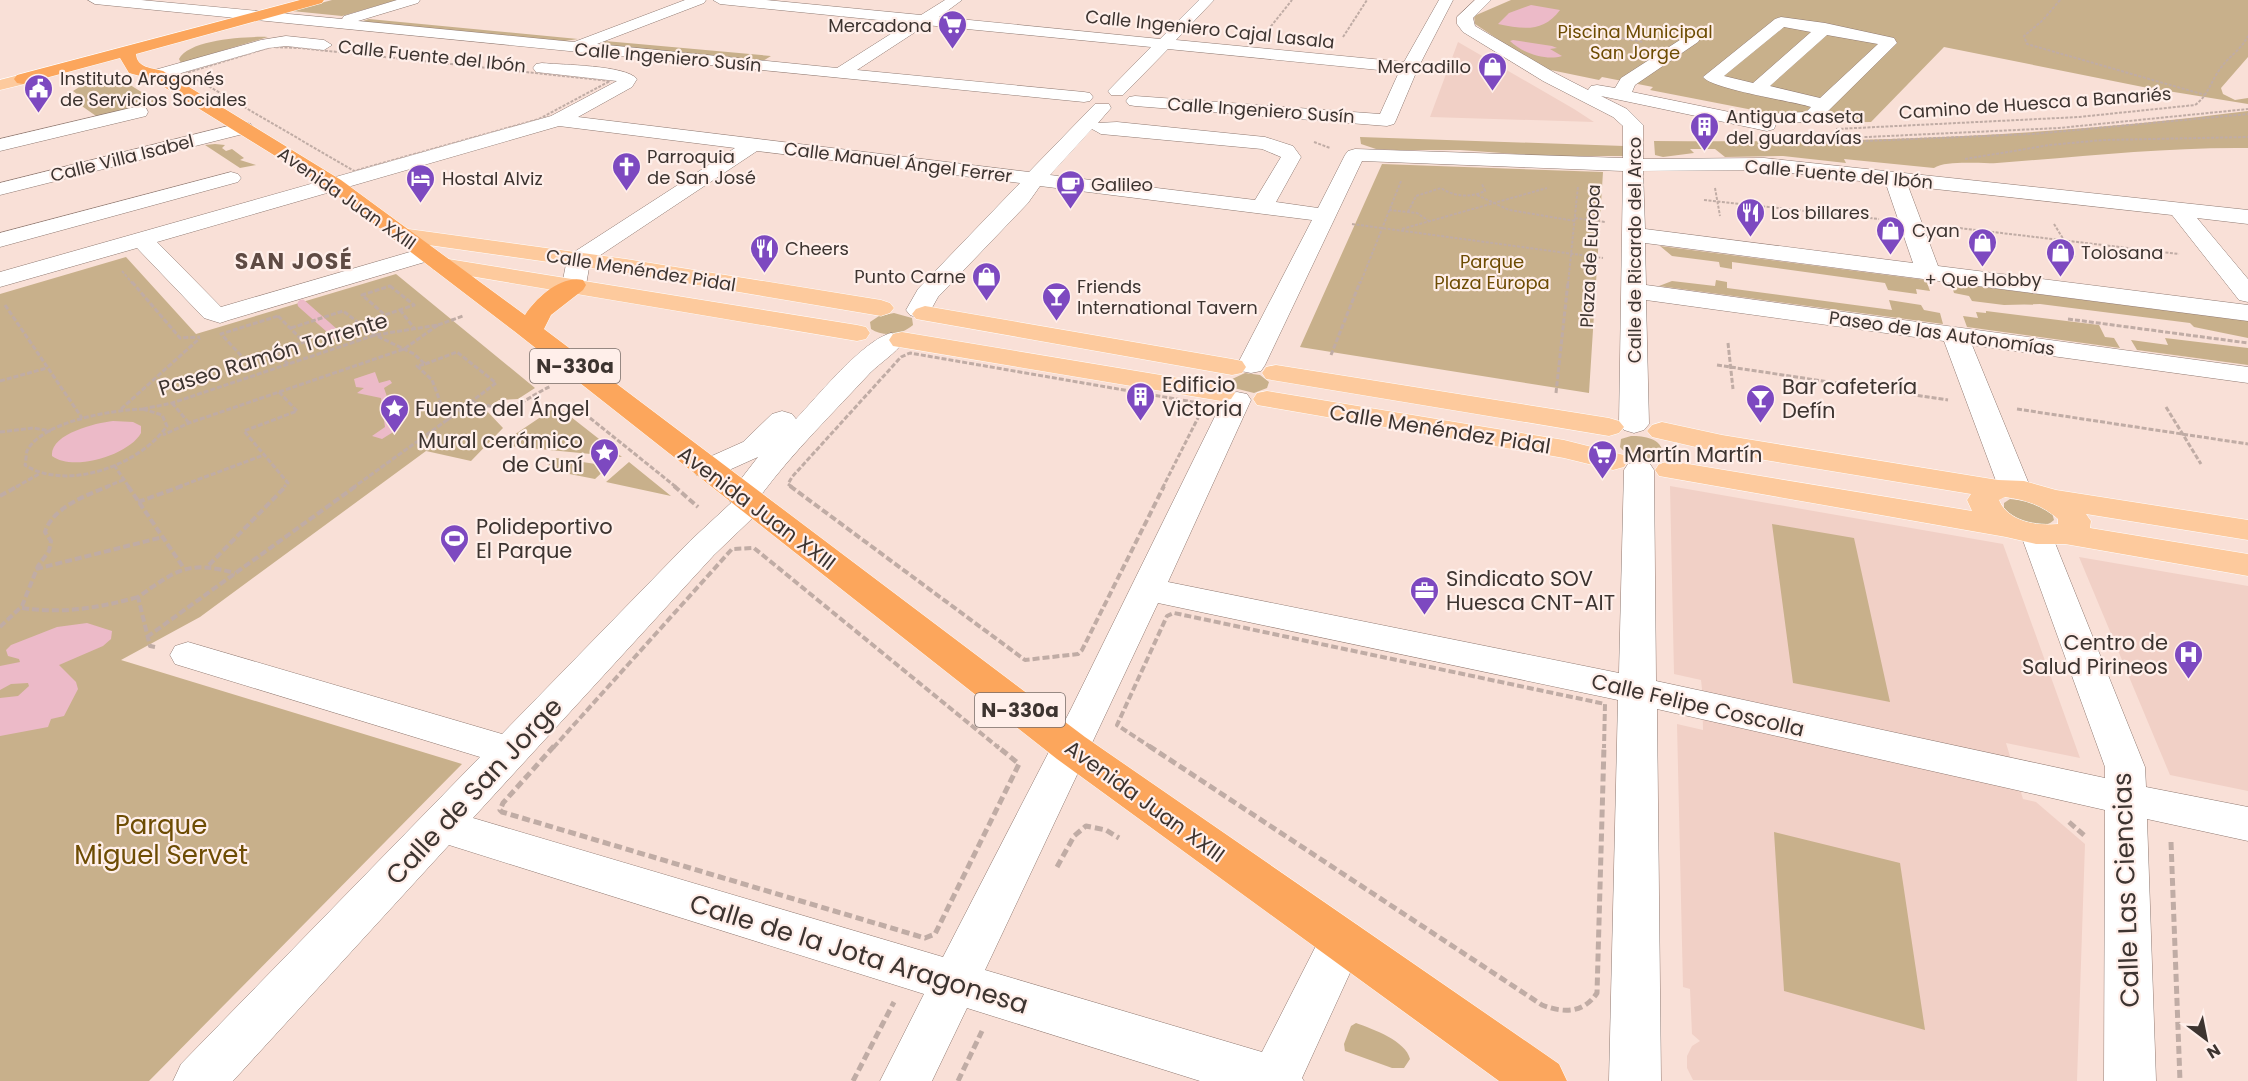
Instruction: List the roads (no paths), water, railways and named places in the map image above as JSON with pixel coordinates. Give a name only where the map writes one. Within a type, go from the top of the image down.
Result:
[{"type":"highway","points":[[108,55],[190,35],[301,0]]},
{"type":"highway","points":[[23,79],[317,0]]},
{"type":"highway","points":[[156,69],[165,48],[190,35]]},
{"type":"highway","points":[[128,50],[128,60],[135,69]]},
{"type":"highway","name":"Avenida Juan XXIII","points":[[128,50],[147,54],[156,69],[244,128],[334,184],[530,331],[1071,748],[1541,1081]]},
{"type":"highway","name":"Avenida Juan XXIII","points":[[23,79],[99,67],[156,69]]},
{"type":"highway","points":[[530,331],[532,321],[541,309],[574,285]]},
{"type":"main road","points":[[0,86],[23,79]]},
{"type":"main road","name":"Calle Menéndez Pidal","points":[[401,235],[922,312],[1241,386],[1564,449],[1640,467],[2248,565]]},
{"type":"main road","name":"Calle Menéndez Pidal","points":[[434,260],[860,335],[1241,386],[1635,428],[2048,498]]},
{"type":"main road","points":[[860,335],[855,323],[858,319],[886,307]]},
{"type":"main road","points":[[897,340],[925,328],[928,318],[922,312]]},
{"type":"main road","points":[[1635,428],[1682,445],[1686,453],[1686,460],[1640,467],[1598,446],[1597,438],[1601,432],[1635,428]]},
{"type":"main road","points":[[2005,489],[1985,495],[1984,506],[1995,518],[2040,532],[2073,531],[2075,521],[2066,509],[2048,498]]},
{"type":"main road","points":[[2048,498],[2248,530]]},
{"type":"street","name":"Calle Ingeniero Susín","points":[[95,0],[1084,96]]},
{"type":"street","points":[[176,8],[203,0]]},
{"type":"street","points":[[128,50],[309,0]]},
{"type":"street","points":[[333,24],[413,0]]},
{"type":"street","points":[[573,48],[699,0]]},
{"type":"street","name":"Calle Ingeniero Cajal Lasala","points":[[720,0],[1409,68]]},
{"type":"street","points":[[840,73],[954,0]]},
{"type":"street","points":[[1118,91],[1207,0]]},
{"type":"street","points":[[1409,68],[1446,0]]},
{"type":"street","name":"Calle de Ricardo del Arco","points":[[1490,3],[1465,20],[1469,28],[1549,77],[1628,118],[1634,130],[1635,428]]},
{"type":"street","points":[[1745,120],[1811,117],[1824,105],[1889,43],[1876,38],[1785,21],[1777,23],[1712,77],[1732,84],[1824,105]]},
{"type":"street","points":[[1777,47],[1804,24]]},
{"type":"street","points":[[1756,89],[1825,28]]},
{"type":"street","points":[[1621,96],[1627,82],[1692,39]]},
{"type":"street","name":"Calle Fuente del Ibón","points":[[156,69],[267,43],[286,41],[344,47]]},
{"type":"street","name":"Calle Fuente del Ibón","points":[[529,66],[621,76],[628,79],[626,83],[558,120]]},
{"type":"street","name":"Calle Ingeniero Susín","points":[[1135,101],[1387,120],[1409,68]]},
{"type":"street","points":[[1732,84],[1750,69]]},
{"type":"street","points":[[1549,77],[1621,96],[1787,130]]},
{"type":"street","points":[[1097,91],[1118,91],[1132,94],[1135,101],[1122,106],[1102,108],[1086,103],[1083,99],[1084,96],[1097,91]]},
{"type":"street","points":[[922,312],[927,294],[1020,198],[1034,179],[1102,108]]},
{"type":"street","name":"Calle Villa Isabel","points":[[0,145],[139,112]]},
{"type":"street","name":"Calle Manuel Ángel Ferrer","points":[[0,280],[558,120],[1325,215]]},
{"type":"street","name":"Calle Villa Isabel","points":[[0,189],[244,128]]},
{"type":"street","points":[[1101,128],[1265,143],[1286,150],[1291,157],[1262,207]]},
{"type":"street","points":[[574,285],[579,260],[754,144]]},
{"type":"street","name":"Calle Fuente del Ibón","points":[[1325,215],[1355,155],[1634,165],[1764,164],[2248,217]]},
{"type":"street","points":[[0,240],[231,177]]},
{"type":"street","points":[[1895,178],[1928,273]]},
{"type":"street","points":[[886,307],[913,291],[1007,196],[1034,179]]},
{"type":"street","points":[[2179,210],[2248,295]]},
{"type":"street","points":[[906,1081],[1071,748],[1241,386],[1325,215]]},
{"type":"street","points":[[1635,235],[2248,313]]},
{"type":"street","points":[[141,239],[213,313],[220,315],[434,260]]},
{"type":"street","name":"Paseo de las Autonomías","points":[[1635,291],[2248,375]]},
{"type":"street","points":[[707,469],[754,448],[860,335]]},
{"type":"street","points":[[1955,335],[2005,489]]},
{"type":"street","name":"Calle de San Jorge","points":[[199,1081],[512,752],[747,500],[771,461],[869,359],[897,340]]},
{"type":"street","points":[[1635,1081],[1636,692],[1640,467]]},
{"type":"street","name":"Calle Las Ciencias","points":[[2040,532],[2124,767],[2127,799],[2130,1081]]},
{"type":"street","name":"Calle Felipe Coscolla","points":[[1147,589],[2248,824]]},
{"type":"street","points":[[188,655],[512,752]]},
{"type":"street","name":"Calle de la Jota Aragonesa","points":[[442,826],[1276,1081]]},
{"type":"street","points":[[1276,1081],[1342,940]]},
{"type":"waterway","points":[[302,304],[337,335]]},
{"type":"place","name":"Mercadona","points":[[953,50]]},
{"type":"place","name":"Mercadillo","points":[[1492,92]]},
{"type":"place","name":"Instituto Aragonés de Servicios Sociales","points":[[39,114]]},
{"type":"place","name":"Antigua caseta del guardavías","points":[[1705,152]]},
{"type":"place","name":"Parroquia de San José","points":[[626,192]]},
{"type":"place","name":"Hostal Alviz","points":[[421,204]]},
{"type":"place","name":"Galileo","points":[[1070,210]]},
{"type":"place","name":"Los billares","points":[[1750,238]]},
{"type":"place","name":"Cyan","points":[[1891,256]]},
{"type":"place","name":"+ Que Hobby","points":[[1983,268]]},
{"type":"place","name":"Cheers","points":[[764,274]]},
{"type":"place","name":"Tolosana","points":[[2060,278]]},
{"type":"place","name":"Punto Carne","points":[[987,302]]},
{"type":"place","name":"Friends International Tavern","points":[[1056,322]]},
{"type":"place","name":"Edificio Victoria","points":[[1141,422]]},
{"type":"place","name":"Bar cafetería Defín","points":[[1761,424]]},
{"type":"place","name":"Fuente del Ángel","points":[[394,434]]},
{"type":"place","name":"Mural cerámico de Cuní","points":[[604,478]]},
{"type":"place","name":"Martín Martín","points":[[1603,480]]},
{"type":"place","name":"Polideportivo El Parque","points":[[455,564]]},
{"type":"place","name":"Sindicato SOV Huesca CNT-AIT","points":[[1425,616]]},
{"type":"place","name":"Centro de Salud Pirineos","points":[[2189,680]]},
{"type":"district","name":"SAN JOSÉ","points":[[294,261]]},
{"type":"park label","name":"Piscina Municipal San Jorge","points":[[1635,42]]},
{"type":"park label","name":"Parque Plaza Europa","points":[[1492,271]]},
{"type":"park label","name":"Parque Miguel Servet","points":[[161,840]]}]
